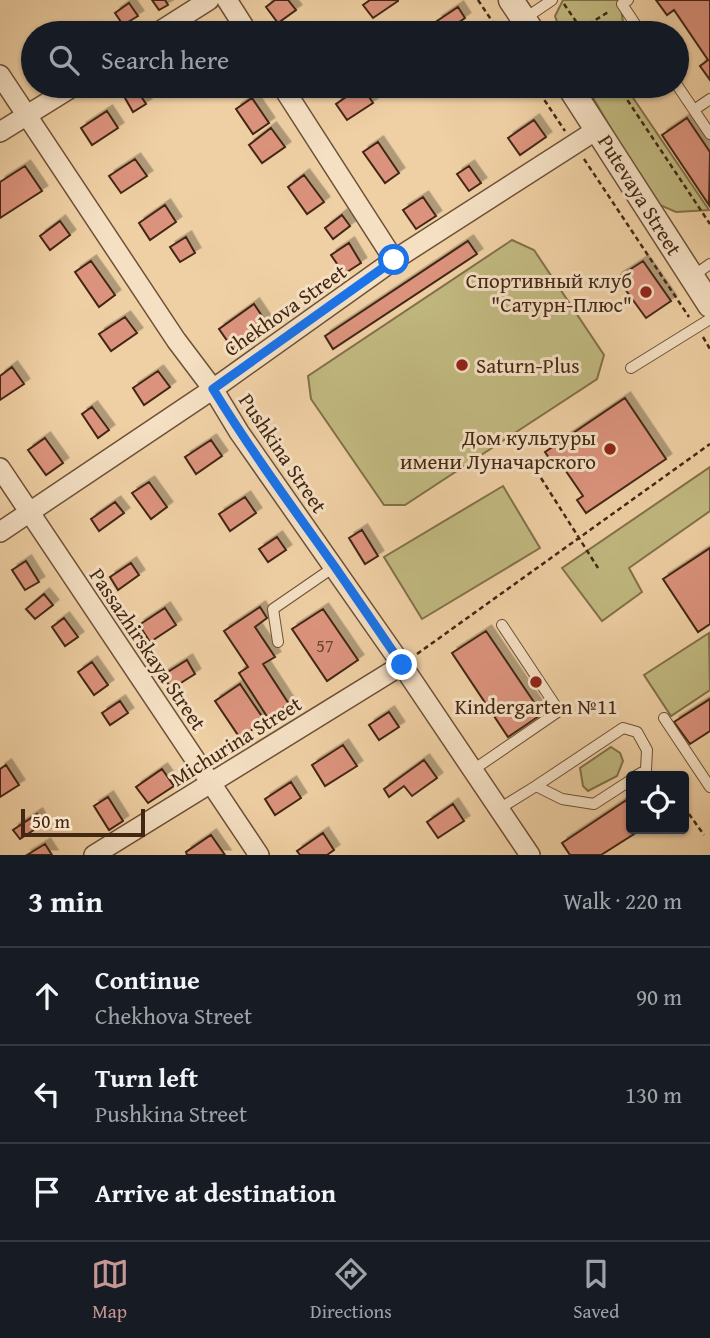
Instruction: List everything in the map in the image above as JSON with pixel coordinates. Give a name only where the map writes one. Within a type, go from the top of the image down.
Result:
[{"type":"street","points":[[176,21],[209,0]]},
{"type":"street","points":[[227,0],[240,21]]},
{"type":"street","name":"Pushkina Street","points":[[0,75],[176,340],[213,389],[239,432],[334,566],[530,855]]},
{"type":"street","points":[[0,132],[55,98]]},
{"type":"street","points":[[290,98],[394,260]]},
{"type":"street","name":"Putevaya Street","points":[[577,98],[701,271],[710,305]]},
{"type":"street","name":"Chekhova Street","points":[[0,532],[213,389],[394,260],[598,129]]},
{"type":"street","name":"Passazhirskaya Street","points":[[0,468],[259,855]]},
{"type":"street","name":"Michurina Street","points":[[94,855],[402,665]]},
{"type":"lane","points":[[523,18],[552,0]]},
{"type":"lane","points":[[625,2],[635,21]]},
{"type":"lane","points":[[686,98],[710,135]]},
{"type":"lane","points":[[694,110],[710,99]]},
{"type":"lane","points":[[631,368],[710,319]]},
{"type":"lane","points":[[278,642],[273,609],[334,566]]},
{"type":"lane","points":[[473,770],[559,711],[502,625]]},
{"type":"lane","points":[[664,718],[710,787]]},
{"type":"lane","points":[[499,809],[623,728],[636,732],[647,750],[644,771]]},
{"type":"lane","points":[[536,786],[562,799],[594,804],[626,783]]},
{"type":"path","points":[[478,0],[492,21]]},
{"type":"path","points":[[562,0],[576,21]]},
{"type":"path","points":[[597,21],[625,2]]},
{"type":"path","points":[[543,98],[710,349]]},
{"type":"path","points":[[626,98],[710,224]]},
{"type":"path","points":[[402,665],[710,444]]},
{"type":"path","points":[[541,478],[598,568]]},
{"type":"path","points":[[689,814],[704,835]]},
{"type":"shaded area","points":[[563,0],[620,0],[623,21],[557,21],[555,16]]},
{"type":"shaded area","points":[[593,98],[633,98],[709,210],[676,212],[655,203]]},
{"type":"shaded area","name":"Saturn-Plus","points":[[512,240],[534,250],[604,355],[597,379],[405,505],[384,505],[311,399],[308,376]]},
{"type":"shaded area","points":[[710,467],[710,511],[629,568],[642,592],[602,621],[562,568]]},
{"type":"shaded area","points":[[503,486],[540,548],[422,619],[384,557]]},
{"type":"shaded area","points":[[709,633],[710,690],[671,716],[644,675]]},
{"type":"shaded area","points":[[611,747],[620,753],[623,761],[617,776],[588,791],[583,786],[580,768]]},
{"type":"building","points":[[152,0],[165,0],[168,5],[159,10]]},
{"type":"building","points":[[275,0],[288,0],[296,10],[276,21],[266,7]]},
{"type":"building","points":[[370,0],[398,1],[373,18],[363,5]]},
{"type":"building","points":[[656,0],[710,0],[710,80],[700,66],[708,60],[689,32],[689,21],[681,21],[674,10],[667,15]]},
{"type":"building","points":[[129,3],[138,16],[130,21],[120,21],[115,13]]},
{"type":"building","points":[[458,7],[465,18],[461,21],[437,21]]},
{"type":"building","points":[[125,98],[142,98],[146,104],[133,112]]},
{"type":"building","points":[[252,98],[269,123],[253,134],[236,109]]},
{"type":"building","points":[[345,98],[370,98],[373,103],[347,120],[336,104]]},
{"type":"building","points":[[107,111],[118,128],[92,145],[81,128]]},
{"type":"building","points":[[687,118],[710,152],[709,205],[662,135]]},
{"type":"building","points":[[534,120],[546,137],[520,155],[508,138]]},
{"type":"building","points":[[271,128],[285,147],[262,163],[249,145]]},
{"type":"building","points":[[378,142],[399,173],[385,183],[363,152]]},
{"type":"building","points":[[135,159],[147,176],[121,193],[109,176]]},
{"type":"building","points":[[25,166],[42,191],[0,218],[0,182]]},
{"type":"building","points":[[469,166],[481,183],[469,191],[457,174]]},
{"type":"building","points":[[304,175],[324,202],[307,214],[288,187]]},
{"type":"building","points":[[423,197],[436,216],[416,229],[403,210]]},
{"type":"building","points":[[165,205],[176,222],[150,240],[139,223]]},
{"type":"building","points":[[342,215],[350,226],[333,239],[325,228]]},
{"type":"building","points":[[60,221],[70,235],[50,250],[40,236]]},
{"type":"building","points":[[186,237],[195,253],[180,262],[170,247]]},
{"type":"building","points":[[468,241],[477,254],[333,349],[325,336]]},
{"type":"building","points":[[349,243],[361,263],[344,274],[331,255]]},
{"type":"building","points":[[91,261],[115,295],[99,307],[75,272]]},
{"type":"building","points":[[643,261],[671,301],[646,318],[617,278]]},
{"type":"building","points":[[254,304],[270,328],[235,352],[219,329]]},
{"type":"building","points":[[125,317],[137,333],[111,351],[99,334]]},
{"type":"building","points":[[12,367],[24,384],[0,400],[0,376]]},
{"type":"building","points":[[158,371],[170,387],[144,405],[133,388]]},
{"type":"building","points":[[625,398],[666,459],[586,513],[577,500],[583,496],[559,461],[553,464],[545,452]]},
{"type":"building","points":[[92,407],[109,430],[98,438],[82,414]]},
{"type":"building","points":[[45,438],[63,463],[46,475],[28,450]]},
{"type":"building","points":[[211,440],[222,456],[196,474],[185,457]]},
{"type":"building","points":[[149,482],[167,507],[151,519],[132,493]]},
{"type":"building","points":[[245,497],[256,513],[230,531],[219,514]]},
{"type":"building","points":[[115,502],[124,513],[99,531],[91,519]]},
{"type":"building","points":[[362,530],[378,556],[365,564],[349,538]]},
{"type":"building","points":[[277,537],[286,550],[268,562],[259,549]]},
{"type":"building","points":[[710,548],[710,624],[698,632],[663,579]]},
{"type":"building","points":[[26,561],[39,582],[25,590],[12,570]]},
{"type":"building","points":[[131,563],[139,575],[118,590],[110,577]]},
{"type":"building","points":[[44,594],[53,605],[35,619],[26,609]]},
{"type":"building","points":[[260,607],[267,618],[255,627],[275,657],[263,664],[289,704],[268,718],[239,673],[248,667],[224,631]]},
{"type":"building","points":[[165,608],[176,625],[150,642],[139,625]]},
{"type":"building","points":[[323,609],[358,660],[327,681],[292,629]]},
{"type":"building","points":[[64,618],[78,637],[65,646],[52,627]]},
{"type":"building","points":[[486,631],[542,714],[508,737],[452,653]]},
{"type":"building","points":[[187,660],[195,674],[171,689],[163,675]]},
{"type":"building","points":[[92,662],[108,685],[94,695],[78,672]]},
{"type":"building","points":[[240,684],[265,721],[240,738],[215,701]]},
{"type":"building","points":[[710,699],[710,731],[690,744],[674,722]]},
{"type":"building","points":[[120,701],[128,713],[110,725],[102,713]]},
{"type":"building","points":[[389,712],[399,727],[379,740],[369,725]]},
{"type":"building","points":[[343,745],[357,766],[325,786],[312,765]]},
{"type":"building","points":[[424,760],[437,778],[412,796],[404,786],[389,797],[384,789]]},
{"type":"building","points":[[6,765],[19,785],[0,797],[0,769]]},
{"type":"building","points":[[162,769],[174,786],[148,803],[136,787]]},
{"type":"building","points":[[291,782],[301,798],[275,815],[265,799]]},
{"type":"building","points":[[108,797],[123,821],[109,830],[94,806]]},
{"type":"building","points":[[626,800],[626,834],[634,834],[601,855],[570,855],[562,843]]},
{"type":"building","points":[[453,804],[464,821],[438,838],[427,822]]},
{"type":"building","points":[[37,814],[43,824],[20,839],[13,830]]},
{"type":"building","points":[[323,833],[334,850],[327,855],[300,855],[297,851]]},
{"type":"building","points":[[211,835],[225,855],[187,855],[186,852]]},
{"type":"building","points":[[45,844],[52,855],[27,855]]},
{"type":"place","name":"Спортивный клуб \"Сатурн-Плюс\"","points":[[646,292]]},
{"type":"place","name":"Saturn-Plus","points":[[462,365]]},
{"type":"place","name":"Дом культуры имени Луначарского","points":[[610,449]]},
{"type":"place","name":"Kindergarten №11","points":[[536,682]]},
{"type":"route","points":[[394,260],[213,389],[239,432],[402,665]]}]
